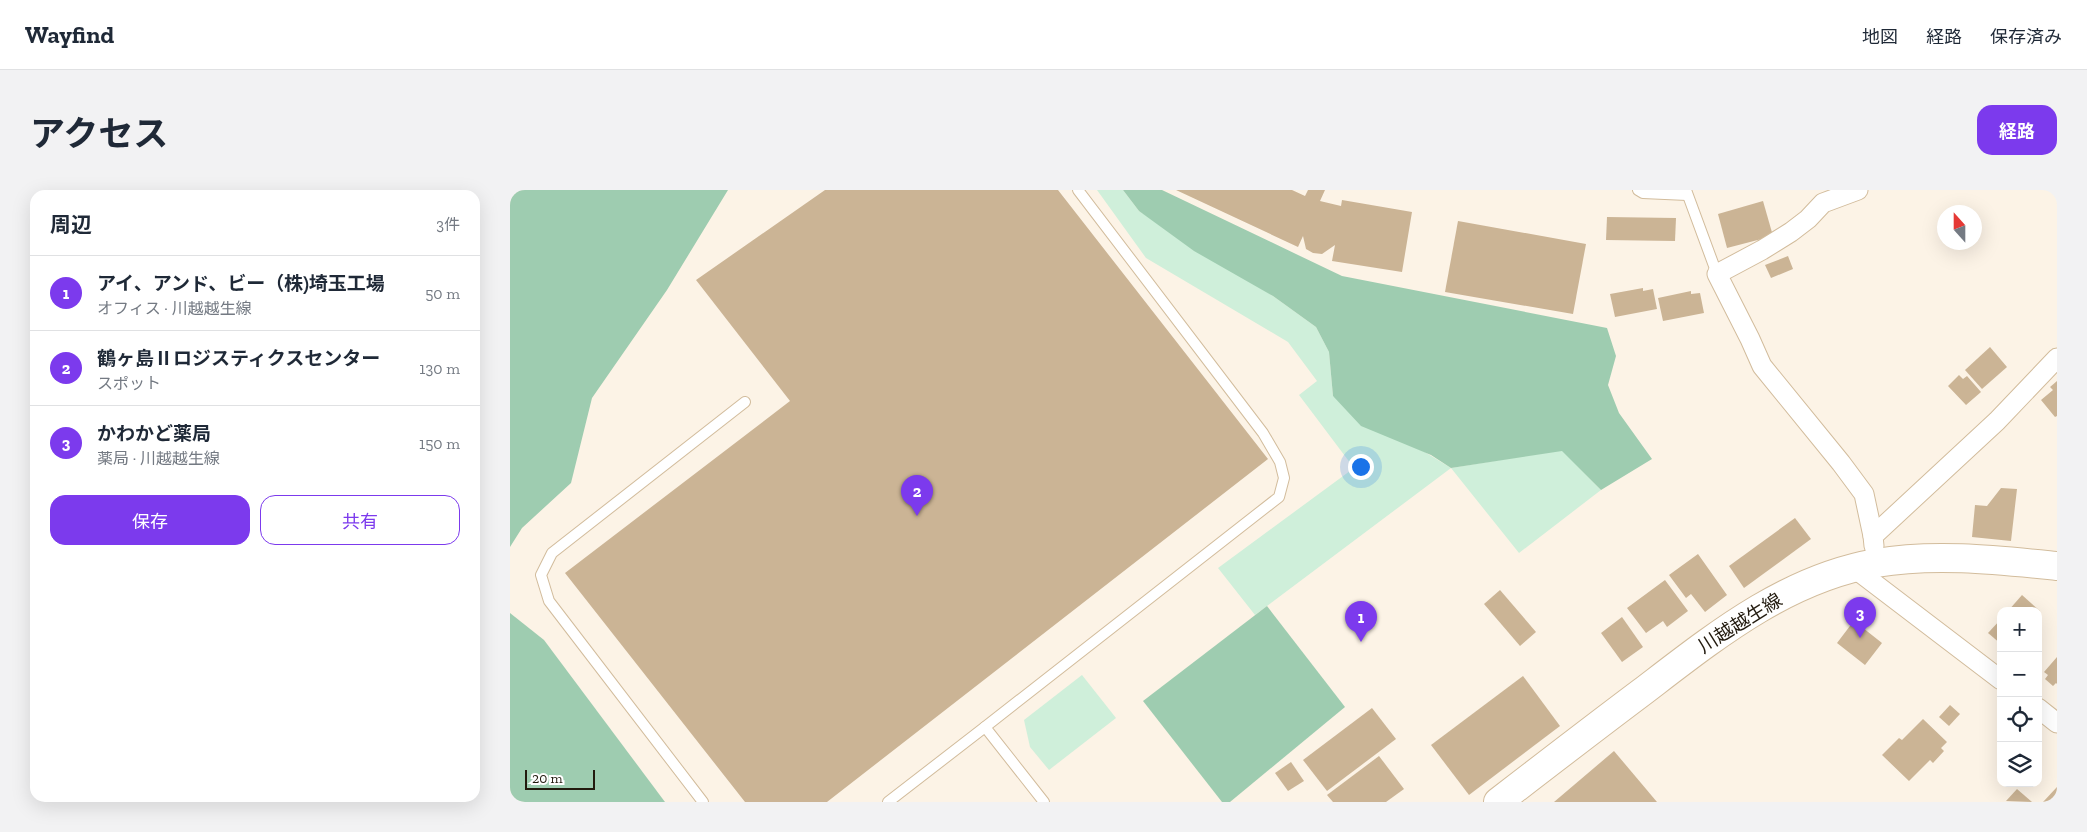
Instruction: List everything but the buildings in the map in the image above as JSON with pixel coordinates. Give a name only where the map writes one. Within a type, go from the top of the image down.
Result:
[{"type":"main road","name":"川越越生線","points":[[1498,802],[1720,633],[1762,605],[1800,588],[1865,566],[1936,558],[2008,561],[2057,566]]},
{"type":"street","points":[[1858,190],[1823,203],[1808,219],[1791,232],[1762,250],[1716,274],[1762,366],[1864,494],[1873,536],[1865,566],[1997,677]]},
{"type":"street","points":[[1873,536],[1998,421],[2057,358]]},
{"type":"street","points":[[2042,711],[2057,723]]},
{"type":"lane","points":[[888,802],[1279,498],[1284,478],[1280,462],[1263,433],[1078,190]]},
{"type":"lane","points":[[1638,190],[1643,193],[1687,193],[1716,274]]},
{"type":"lane","points":[[703,802],[548,601],[541,575],[552,553],[745,402]]},
{"type":"lane","points":[[985,727],[1044,802]]},
{"type":"green space","points":[[510,190],[728,190],[667,290],[592,398],[571,483],[522,528],[510,547]]},
{"type":"green space","points":[[1097,190],[1123,190],[1139,211],[1273,296],[1316,327],[1329,352],[1333,396],[1451,468],[1255,615],[1218,568],[1354,468],[1299,395],[1317,381],[1288,342],[1146,258]]},
{"type":"green space","points":[[1123,190],[1162,190],[1342,276],[1607,328],[1616,356],[1608,385],[1619,413],[1652,459],[1601,490],[1562,451],[1451,468],[1431,455],[1361,426],[1333,396],[1329,352],[1316,327],[1273,296],[1194,251],[1139,211]]},
{"type":"green space","points":[[1562,450],[1601,490],[1519,553],[1451,468]]},
{"type":"green space","points":[[1267,606],[1345,707],[1230,802],[1222,802],[1143,701]]},
{"type":"green space","points":[[510,613],[544,640],[665,802],[510,802]]},
{"type":"green space","points":[[1082,675],[1116,718],[1049,770],[1030,747],[1024,720]]},
{"type":"place","name":"鶴ヶ島Ⅱロジスティクスセンター","points":[[917,516]]},
{"type":"place","name":"かわかど薬局","points":[[1860,638]]},
{"type":"place","name":"アイ、アンド、ビー（株)埼玉工場","points":[[1361,642]]}]
